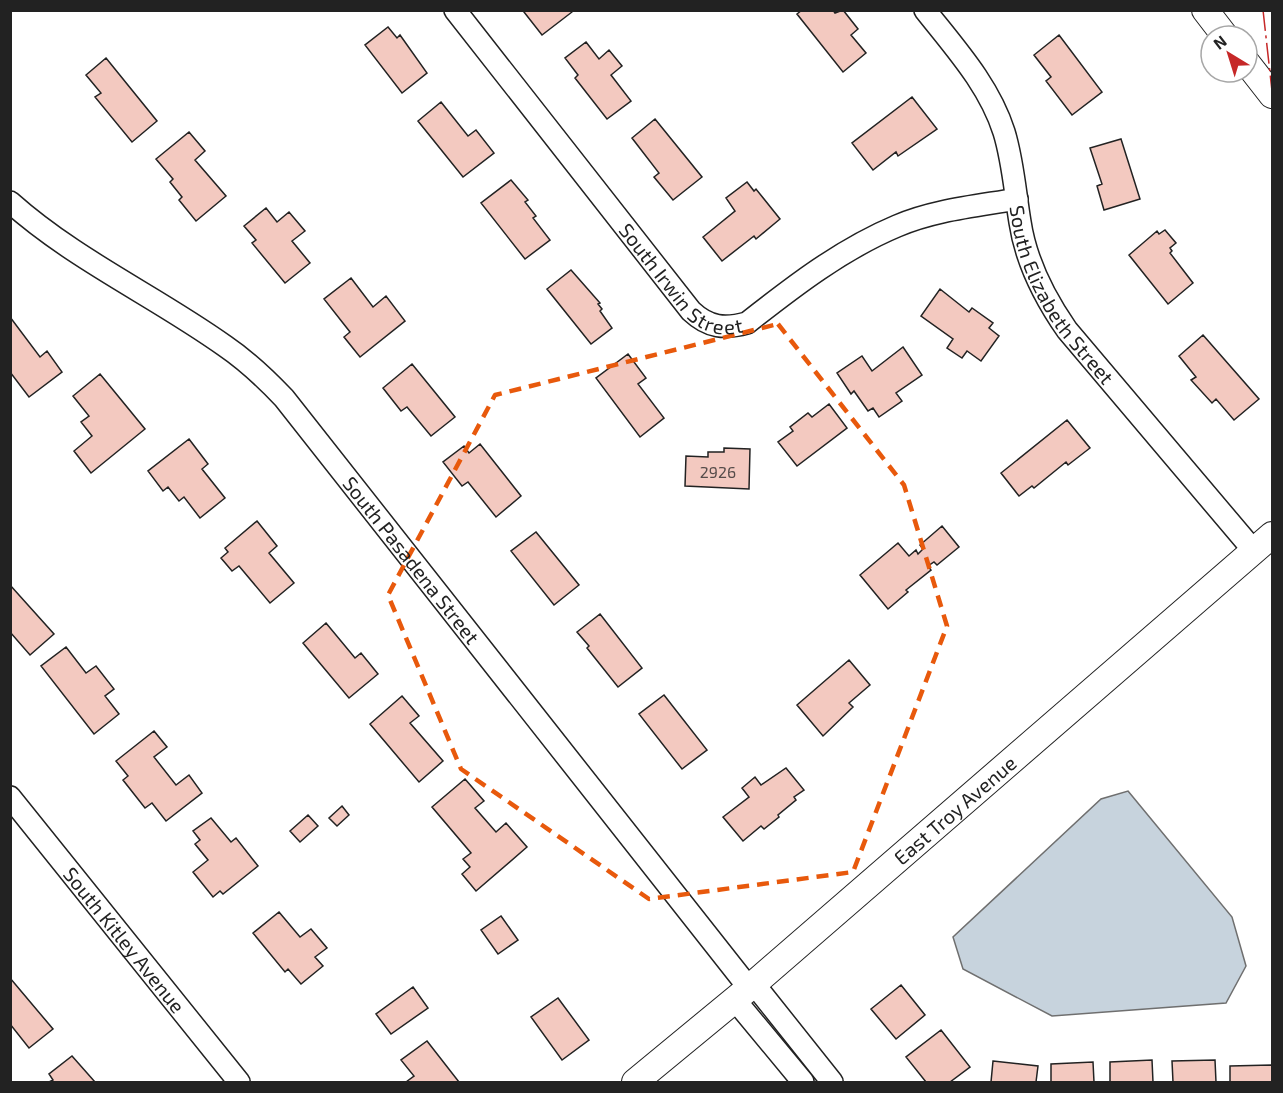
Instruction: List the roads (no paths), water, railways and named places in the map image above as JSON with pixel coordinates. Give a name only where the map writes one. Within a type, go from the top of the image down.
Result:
[{"type":"street","name":"South Irwin Street","points":[[455,10],[691,311],[705,323],[731,327],[747,323],[838,256],[896,226],[948,211],[1017,199]]},
{"type":"street","name":"South Elizabeth Street","points":[[925,10],[975,73],[987,92],[1004,133],[1029,261],[1056,314],[1263,543]]},
{"type":"street","points":[[1205,10],[1216,24]]},
{"type":"street","points":[[1259,78],[1272,95]]},
{"type":"street","name":"South Pasadena Street","points":[[10,202],[75,252],[226,346],[284,398],[746,991]]},
{"type":"street","name":"East Troy Avenue","points":[[635,1083],[746,991],[1263,543]]},
{"type":"street","name":"South Kitley Avenue","points":[[10,797],[239,1083]]},
{"type":"street","points":[[746,991],[803,1083]]},
{"type":"street","points":[[746,991],[832,1083]]}]
